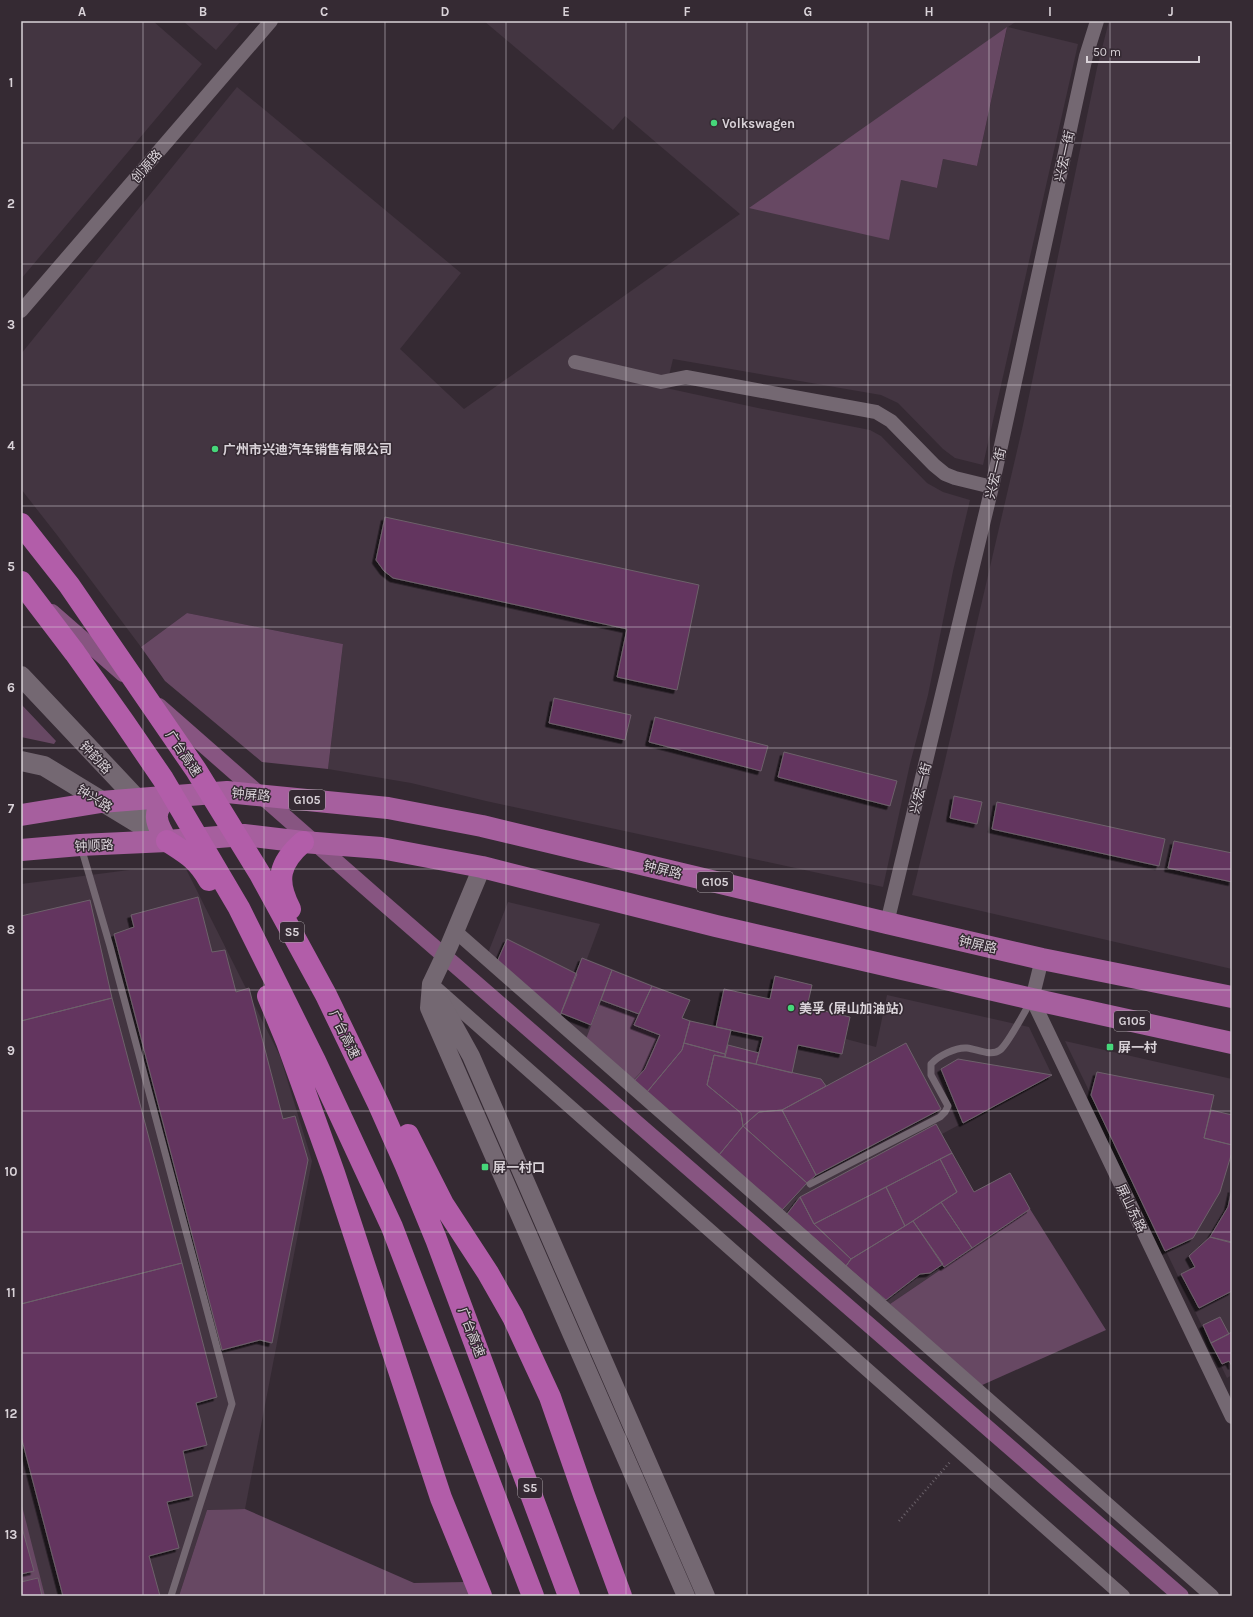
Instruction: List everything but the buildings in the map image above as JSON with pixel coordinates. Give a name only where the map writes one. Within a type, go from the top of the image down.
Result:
[{"type":"highway","name":"广台高速","points":[[21,524],[69,585],[196,770],[260,874],[326,995],[379,1105],[430,1225],[490,1380],[569,1596]]},
{"type":"highway","points":[[21,582],[80,659],[158,773],[218,870],[246,922],[315,1061],[392,1227],[532,1596]]},
{"type":"highway","name":"钟屏路","points":[[136,798],[227,792],[388,808],[482,826],[1042,959],[1232,997]]},
{"type":"highway","points":[[170,796],[160,806],[156,820],[167,841],[194,859],[202,868],[239,934],[269,999],[287,1042],[334,1173],[441,1498],[481,1596]]},
{"type":"highway","name":"G105","points":[[21,816],[101,802],[136,798]]},
{"type":"highway","name":"G105","points":[[167,841],[244,835],[303,842],[381,848],[482,867],[716,926],[1032,999],[1232,1043]]},
{"type":"highway","name":"钟顺路","points":[[21,850],[80,845],[167,841]]},
{"type":"highway","points":[[303,842],[291,853],[281,876],[283,891],[288,906],[443,1204],[488,1272],[513,1317],[550,1397],[621,1596]]},
{"type":"main road","name":"钟韵路","points":[[21,676],[136,798],[167,841]]},
{"type":"main road","name":"钟兴路","points":[[21,761],[44,766],[167,841]]},
{"type":"street","name":"创源路","points":[[21,311],[271,21]]},
{"type":"street","name":"兴宏一街","points":[[887,923],[992,487],[1086,56],[1096,21]]},
{"type":"street","points":[[575,362],[661,382],[686,376],[876,412],[892,421],[934,465],[945,474],[992,487]]},
{"type":"street","points":[[482,867],[431,984],[429,1008],[686,1596]]},
{"type":"street","points":[[452,938],[1212,1596]]},
{"type":"street","points":[[1032,999],[1042,959]]},
{"type":"street","points":[[431,984],[1123,1596]]},
{"type":"street","points":[[431,984],[471,1056],[706,1596]]},
{"type":"street","name":"屏山东路","points":[[1032,999],[1232,1417]]},
{"type":"lane","points":[[80,845],[110,946],[232,1404],[171,1596]]},
{"type":"lane","points":[[810,1184],[940,1117],[948,1106],[931,1075],[930,1064],[934,1060],[956,1050],[965,1048],[993,1054],[1000,1050],[1032,999]]},
{"type":"path","points":[[899,1521],[960,1451]]},
{"type":"shaded area","points":[[21,21],[153,21],[202,64],[21,279]]},
{"type":"shaded area","points":[[183,21],[241,21],[216,50]]},
{"type":"shaded area","points":[[484,21],[1017,21],[1008,27],[1078,44],[983,465],[955,458],[943,449],[898,403],[881,395],[673,359],[666,388],[870,430],[881,436],[927,483],[943,492],[970,500],[953,571],[928,695],[910,764],[883,887],[486,801],[411,783],[328,769],[343,644],[187,613],[141,647],[21,489],[21,354],[237,87],[461,273],[400,349],[464,409],[740,214],[625,116],[613,130]],"holes":[[[1007,28],[977,166],[943,159],[937,188],[901,180]]]},
{"type":"shaded area","points":[[1109,21],[1232,21],[1232,969],[912,895],[943,769],[1023,425],[1097,68]]},
{"type":"shaded area","points":[[1007,27],[977,166],[943,159],[937,188],[901,180],[889,240],[749,208]]},
{"type":"shaded area","points":[[187,613],[343,644],[328,769],[262,762],[165,681],[141,647]]},
{"type":"shaded area","points":[[21,704],[56,741],[54,744],[21,737]]},
{"type":"shaded area","points":[[186,869],[280,1056],[312,1161],[245,1509],[207,1510],[179,1596],[21,1596],[21,884],[129,870]]},
{"type":"shaded area","points":[[508,902],[600,924],[587,959],[690,1000],[682,1018],[716,1027],[842,1054],[846,1039],[876,1047],[887,995],[1029,1027],[1052,1075],[942,1134],[974,1192],[1010,1173],[1030,1209],[890,1304],[488,953]]},
{"type":"shaded area","points":[[601,1000],[639,1014],[635,1025],[660,1035],[645,1069],[634,1081],[586,1039]]},
{"type":"shaded area","points":[[1065,1041],[1232,1079],[1232,1375],[1227,1378]]},
{"type":"shaded area","points":[[1030,1209],[1106,1330],[980,1386],[890,1304]]},
{"type":"shaded area","points":[[21,1502],[45,1596],[21,1596]]},
{"type":"shaded area","points":[[245,1509],[414,1583],[465,1582],[470,1596],[179,1596],[207,1510]]},
{"type":"waterway","points":[[52,612],[123,674]]},
{"type":"waterway","points":[[159,706],[1181,1596]]},
{"type":"place","name":"Volkswagen","points":[[714,123]]},
{"type":"place","name":"广州市兴迪汽车销售有限公司","points":[[215,449]]},
{"type":"place","name":"美孚 (屏山加油站)","points":[[791,1008]]},
{"type":"place","name":"屏一村","points":[[1110,1047]]},
{"type":"place","name":"屏一村口","points":[[485,1167]]}]
